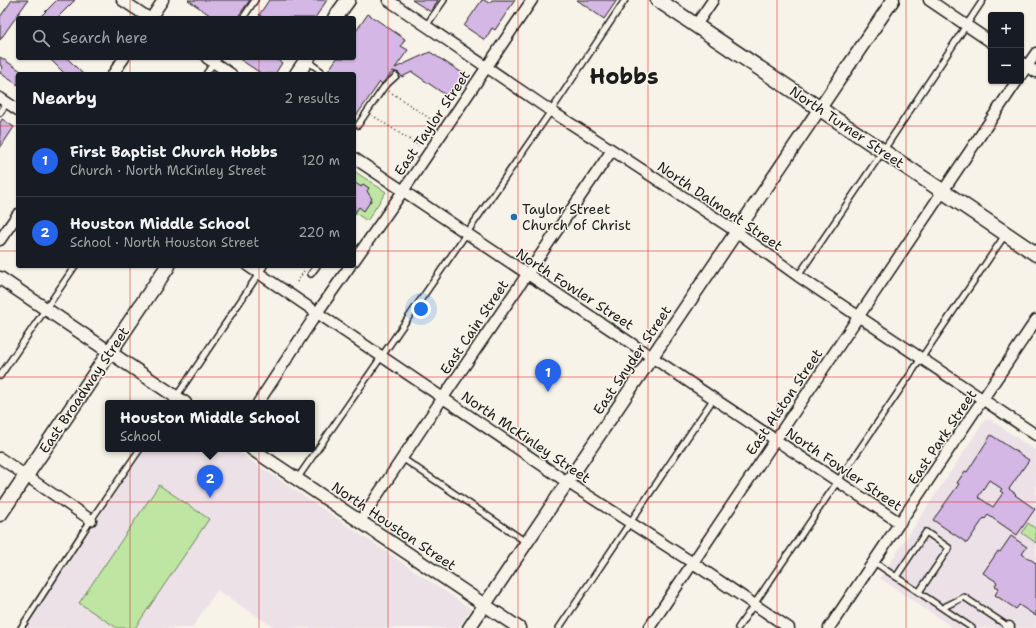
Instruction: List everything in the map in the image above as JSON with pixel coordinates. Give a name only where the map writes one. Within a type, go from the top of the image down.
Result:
[{"type":"main road","points":[[336,16],[348,0]]},
{"type":"main road","name":"North Turner Street","points":[[658,0],[1036,254]]},
{"type":"main road","points":[[298,72],[307,60]]},
{"type":"main road","name":"East Broadway Street","points":[[0,514],[167,268]]},
{"type":"street","points":[[122,0],[147,16]]},
{"type":"street","points":[[151,16],[163,0]]},
{"type":"street","name":"North Dalmont Street","points":[[388,0],[551,111],[737,232],[798,276],[1036,435]]},
{"type":"street","name":"East Taylor Street","points":[[356,258],[532,0]]},
{"type":"street","points":[[696,26],[713,0]]},
{"type":"street","name":"East Snyder Street","points":[[469,628],[893,0]]},
{"type":"street","points":[[929,0],[988,40]]},
{"type":"street","points":[[1036,53],[1024,64],[1036,72]]},
{"type":"street","points":[[114,72],[123,60]]},
{"type":"street","points":[[213,60],[228,72]]},
{"type":"street","name":"East Alston Street","points":[[650,628],[1015,84]]},
{"type":"street","points":[[4,100],[16,109]]},
{"type":"street","name":"East Cain Street","points":[[360,521],[442,398],[612,150]]},
{"type":"street","name":"North Fowler Street","points":[[356,159],[900,523]]},
{"type":"street","points":[[0,240],[16,217]]},
{"type":"street","points":[[260,400],[345,268]]},
{"type":"street","name":"North McKinley Street","points":[[262,270],[317,313],[442,398],[789,628]]},
{"type":"street","points":[[0,278],[109,352],[176,400]]},
{"type":"street","name":"East Park Street","points":[[829,628],[1036,320]]},
{"type":"street","name":"North Houston Street","points":[[256,452],[519,628]]},
{"type":"street","points":[[0,458],[91,520]]},
{"type":"lane","points":[[244,16],[255,0]]},
{"type":"lane","points":[[426,26],[444,0]]},
{"type":"lane","points":[[297,479],[551,111],[625,0]]},
{"type":"lane","points":[[798,276],[983,0]]},
{"type":"lane","points":[[207,72],[213,60]]},
{"type":"lane","points":[[307,60],[321,72]]},
{"type":"lane","points":[[358,125],[384,88],[396,76]]},
{"type":"lane","points":[[0,113],[4,100]]},
{"type":"lane","points":[[738,628],[1005,234]]},
{"type":"lane","points":[[0,376],[74,268]]},
{"type":"lane","points":[[311,274],[316,268]]},
{"type":"lane","points":[[178,400],[262,270]]},
{"type":"lane","points":[[559,628],[714,398]]},
{"type":"lane","points":[[21,628],[91,520],[138,452]]},
{"type":"lane","points":[[402,458],[526,542]]},
{"type":"lane","points":[[896,577],[926,532],[949,548],[919,592]]},
{"type":"lane","points":[[874,562],[972,628]]},
{"type":"lane","points":[[944,609],[946,606],[964,597],[1009,628]]},
{"type":"path","points":[[384,88],[435,122]]},
{"type":"path","points":[[368,112],[419,146]]},
{"type":"path","points":[[297,282],[305,270]]},
{"type":"shaded area","points":[[985,420],[991,420],[1036,451],[1036,628],[953,628],[880,578]]},
{"type":"shaded area","points":[[143,452],[238,452],[471,609],[458,628],[275,628],[217,590],[192,628],[24,628]]},
{"type":"green space","points":[[356,172],[386,192],[367,221],[356,213]]},
{"type":"green space","points":[[159,485],[209,519],[135,628],[117,628],[79,603]]},
{"type":"green space","points":[[1028,523],[1036,529],[1036,543],[1022,533]]},
{"type":"building","points":[[12,0],[28,0],[0,40],[0,17]]},
{"type":"building","points":[[57,0],[75,0],[59,16],[41,16]]},
{"type":"building","points":[[188,0],[250,0],[238,16],[211,16]]},
{"type":"building","points":[[269,0],[327,0],[316,16],[259,15]]},
{"type":"building","points":[[412,0],[438,0],[431,12]]},
{"type":"building","points":[[482,0],[489,3],[492,0],[515,0],[495,30],[492,28],[485,40],[464,26]]},
{"type":"building","points":[[577,0],[617,0],[604,19]]},
{"type":"building","points":[[368,14],[405,39],[401,46],[408,50],[395,68],[430,52],[467,76],[457,91],[452,88],[447,96],[412,72],[402,77],[399,73],[393,71],[382,84],[380,82],[356,116],[356,72],[327,72],[336,60],[356,60],[356,31]]},
{"type":"building","points":[[0,57],[21,71],[16,72],[16,84],[0,73],[3,67],[0,65]]},
{"type":"building","points":[[51,60],[69,60],[81,72],[63,72]]},
{"type":"building","points":[[241,60],[277,60],[282,63],[276,72],[259,72]]},
{"type":"building","points":[[2,119],[14,127],[0,148],[0,123]]},
{"type":"building","points":[[356,183],[361,187],[363,184],[369,188],[367,191],[372,199],[364,211],[359,207],[356,211]]},
{"type":"building","points":[[991,435],[1029,460],[1009,489],[1035,509],[1017,535],[988,515],[985,519],[984,518],[967,543],[933,520],[959,484],[957,483],[965,471],[967,472]],"holes":[[[989,480],[1002,489],[1000,491],[1003,493],[993,507],[978,497]]]},
{"type":"building","points":[[1011,536],[1027,547],[1022,554],[1036,563],[1036,616],[1019,605],[1016,609],[995,595],[999,588],[995,586],[997,582],[983,573],[998,551],[1000,552]]},
{"type":"place","name":"Taylor Street Church of Christ","points":[[514,217]]},
{"type":"place","name":"First Baptist Church Hobbs","points":[[548,392]]},
{"type":"place","name":"Houston Middle School","points":[[210,498]]},
{"type":"district","name":"Hobbs","points":[[624,76]]}]
